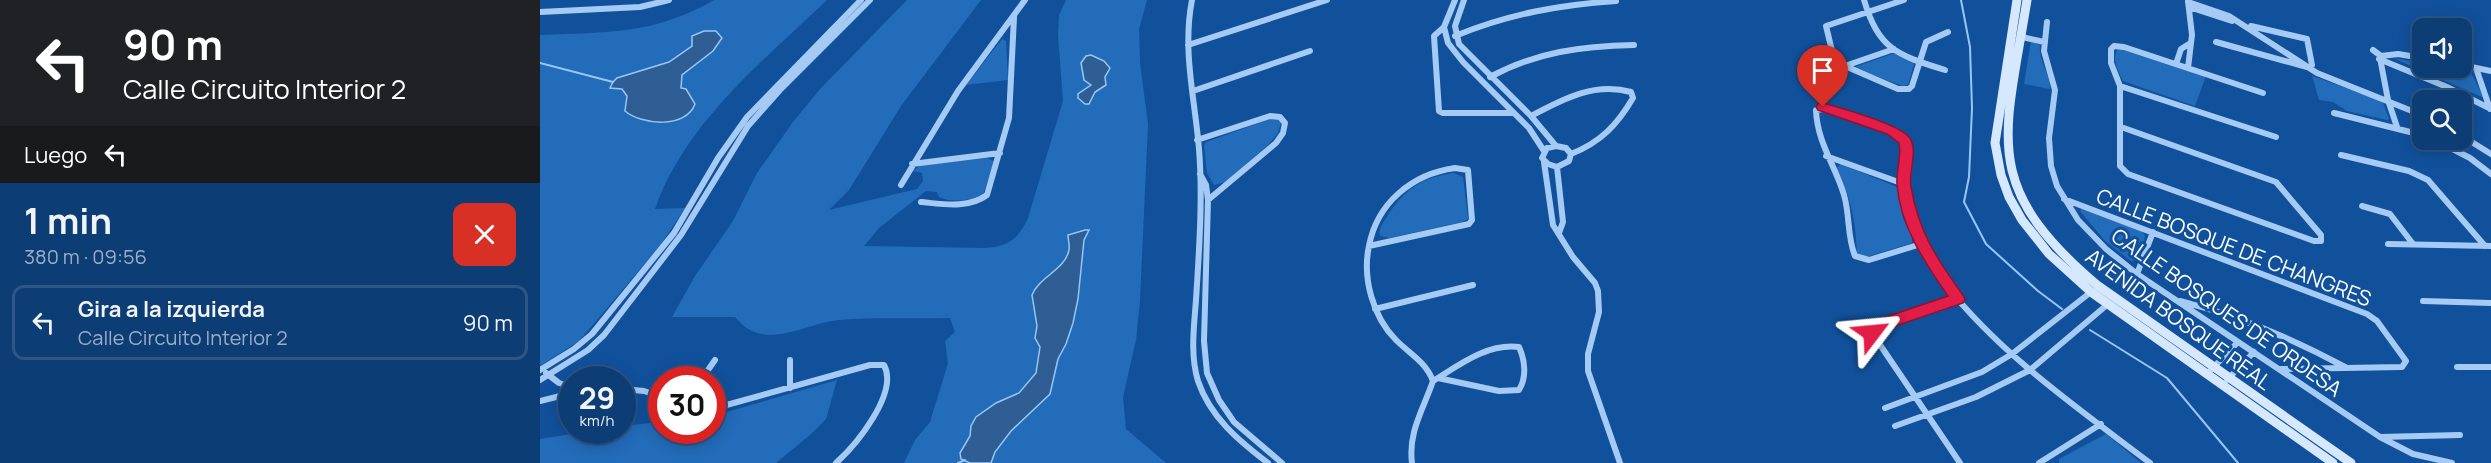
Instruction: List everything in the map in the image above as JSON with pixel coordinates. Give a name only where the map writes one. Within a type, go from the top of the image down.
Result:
[{"type":"main road","name":"AVENIDA BOSQUE REAL","points":[[2017,0],[2009,85],[2008,156],[2018,190],[2040,229],[2074,266],[2210,370]]},
{"type":"main road","name":"AVENIDA BOSQUE REAL","points":[[2026,0],[2022,37],[1995,143],[2001,175],[2009,197],[2022,220],[2044,249],[2091,292],[2351,463]]},
{"type":"main road","name":"AVENIDA BOSQUE REAL","points":[[2226,381],[2333,463]]},
{"type":"street","points":[[540,12],[640,7],[669,0]]},
{"type":"street","points":[[558,382],[541,369],[574,349],[592,334],[674,233],[718,158],[747,117],[861,0]]},
{"type":"street","points":[[540,380],[588,350],[604,335],[681,235],[748,126],[780,90],[870,0]]},
{"type":"street","points":[[901,185],[964,81],[1025,0]]},
{"type":"street","points":[[1193,0],[1188,18],[1188,45],[1200,174],[1197,299],[1192,350],[1194,367],[1204,396],[1214,414],[1231,433],[1268,463]]},
{"type":"street","points":[[1188,45],[1327,0]]},
{"type":"street","points":[[1455,0],[1444,27],[1434,36],[1439,111],[1443,113],[1514,113]]},
{"type":"street","points":[[1464,0],[1455,25],[1455,36],[1464,51],[1531,116],[1556,146]]},
{"type":"street","points":[[1864,0],[1874,30],[1894,50],[1919,62],[1945,70]]},
{"type":"street","points":[[1904,0],[1826,26],[1833,55],[1842,67],[1898,89],[1907,89],[1912,86],[1929,39],[1948,32]]},
{"type":"street","points":[[1455,36],[1521,12],[1560,5],[1616,1]]},
{"type":"street","points":[[2188,68],[2192,53],[2189,44],[2188,3],[2246,26],[2307,67]]},
{"type":"street","points":[[921,202],[961,204],[983,199],[989,190],[1011,106],[1014,17]]},
{"type":"street","name":"CALLE BOSQUES DE ORDESA","points":[[2047,22],[2044,42],[2055,93],[2049,144],[2051,162],[2064,199],[2096,242],[2137,274],[2380,437],[2413,454],[2452,463]]},
{"type":"street","points":[[2246,26],[2307,39],[2313,62],[2307,67]]},
{"type":"street","points":[[1444,27],[1448,43],[1457,56],[1534,133],[1544,151],[1542,158],[1553,225],[1573,257],[1595,283],[1598,291],[1599,312],[1588,354],[1588,371],[1620,463]]},
{"type":"street","points":[[2022,37],[2044,42]]},
{"type":"street","points":[[2216,42],[2307,67],[2412,111]]},
{"type":"street","points":[[2176,64],[2181,49],[2189,44]]},
{"type":"street","points":[[1490,77],[1517,62],[1546,52],[1578,47],[1634,45]]},
{"type":"street","points":[[2121,127],[2276,182],[2322,239],[2314,241],[2125,172],[2118,162],[2121,127],[2120,86],[2110,59],[2111,49],[2115,46],[2264,93]]},
{"type":"street","points":[[1842,67],[1894,50]]},
{"type":"street","points":[[2373,50],[2380,57],[2491,109]]},
{"type":"street","points":[[1193,91],[1310,51]]},
{"type":"street","points":[[2380,57],[2398,54],[2412,56]]},
{"type":"street","points":[[2380,57],[2388,100],[2397,127]]},
{"type":"street","points":[[2472,67],[2491,71]]},
{"type":"street","points":[[2476,68],[2491,109]]},
{"type":"street","points":[[2120,86],[2276,137]]},
{"type":"street","points":[[1531,116],[1567,98],[1588,92],[1614,88],[1631,92],[1633,98],[1611,132],[1598,143],[1571,154],[1566,164],[1557,167],[1544,162]]},
{"type":"street","points":[[1922,244],[1869,261],[1858,259],[1851,246],[1844,194],[1826,156],[1815,114],[1819,108],[1828,107],[1891,131],[1904,140],[1906,145],[1904,184],[1912,224],[1940,276],[1958,299],[2012,354],[2150,463]]},
{"type":"street","points":[[2334,113],[2412,132]]},
{"type":"street","points":[[1197,140],[1270,116],[1280,117],[1285,123],[1283,133],[1276,143],[1208,200]]},
{"type":"street","points":[[2472,142],[2491,154]]},
{"type":"street","points":[[1544,151],[1556,146],[1566,148],[1571,154]]},
{"type":"street","points":[[2454,150],[2470,158],[2491,174]]},
{"type":"street","points":[[912,164],[1000,153]]},
{"type":"street","points":[[1826,156],[1904,184]]},
{"type":"street","points":[[2341,156],[2409,171],[2428,180],[2488,246]]},
{"type":"street","points":[[1557,167],[1563,222],[1559,233]]},
{"type":"street","points":[[1368,246],[1469,224],[1472,220],[1468,170],[1464,168],[1433,173],[1404,188],[1382,213],[1368,246],[1366,277],[1375,309],[1395,340],[1425,365],[1435,379],[1499,392],[1519,390],[1523,382],[1522,351],[1519,346],[1510,345],[1490,351],[1468,360],[1435,379],[1412,429],[1410,447],[1412,463]]},
{"type":"street","points":[[1200,174],[1206,185],[1208,200],[1204,341],[1207,372],[1219,400],[1234,422],[1282,463]]},
{"type":"street","name":"CALLE BOSQUE DE CHANGRES","points":[[2064,199],[2367,314],[2380,326],[2404,356],[2406,364],[2402,367],[2346,367]]},
{"type":"street","points":[[2362,206],[2390,214],[2413,244]]},
{"type":"street","points":[[2137,274],[2153,232]]},
{"type":"street","points":[[2388,244],[2488,246]]},
{"type":"street","points":[[1375,309],[1473,285]]},
{"type":"street","points":[[1885,408],[1982,372],[2012,354],[2091,292]]},
{"type":"street","points":[[1958,299],[1879,326],[1872,331],[1960,463]]},
{"type":"street","points":[[2178,300],[2202,305],[2238,319],[2314,350],[2346,367]]},
{"type":"street","points":[[2423,301],[2491,303]]},
{"type":"street","points":[[1895,426],[1996,389],[2030,370],[2108,304]]},
{"type":"street","points":[[2210,370],[2238,342]]},
{"type":"street","points":[[2226,381],[2254,352]]},
{"type":"street","points":[[712,366],[716,360]]},
{"type":"street","points":[[790,360],[790,388]]},
{"type":"street","points":[[726,405],[876,364],[887,367],[878,412],[862,438],[836,463]]},
{"type":"street","points":[[2280,369],[2346,367]]},
{"type":"street","points":[[2457,367],[2491,367]]},
{"type":"street","points":[[540,400],[558,396]]},
{"type":"street","points":[[2039,463],[2048,461],[2101,424]]},
{"type":"street","points":[[2380,437],[2460,435]]},
{"type":"shaded area","points":[[714,0],[827,0],[752,71],[705,121],[668,178],[655,209],[685,208],[660,246],[579,341],[540,366],[540,35],[609,32],[650,26],[671,20]]},
{"type":"shaded area","points":[[907,0],[981,0],[901,106],[849,190],[829,210],[917,189],[923,181],[922,173],[913,171],[921,165],[987,158],[995,162],[983,194],[955,201],[939,197],[937,192],[926,191],[879,228],[864,246],[984,248],[1005,244],[1016,237],[1028,218],[1063,101],[1058,35],[1059,15],[1066,0],[1147,0],[1139,29],[1140,63],[1148,124],[1140,301],[1136,340],[1123,397],[1126,429],[1166,463],[904,463],[915,440],[930,422],[948,363],[945,341],[955,332],[950,318],[839,320],[771,335],[750,330],[735,317],[672,317],[695,276],[733,221],[757,173],[793,122],[821,88]]},
{"type":"shaded area","points":[[704,31],[716,31],[722,38],[713,51],[682,75],[681,88],[686,89],[695,104],[690,112],[683,118],[673,121],[652,122],[632,116],[625,111],[627,96],[622,89],[610,88],[613,82],[617,78],[669,62],[692,46],[692,36]]},
{"type":"shaded area","points":[[1002,39],[1006,41],[1008,80],[966,85]]},
{"type":"shaded area","points":[[2031,41],[2040,45],[2050,89],[2024,84]]},
{"type":"shaded area","points":[[2119,48],[2206,76],[2195,106],[2123,81],[2115,59]]},
{"type":"shaded area","points":[[1895,53],[1914,64],[1908,85],[1903,86],[1852,68]]},
{"type":"shaded area","points":[[1091,55],[1104,61],[1110,68],[1105,77],[1106,85],[1095,92],[1089,104],[1085,104],[1078,98],[1078,94],[1091,85],[1084,80],[1081,63],[1086,56]]},
{"type":"shaded area","points":[[2393,58],[2412,61],[2412,66]]},
{"type":"shaded area","points":[[2472,75],[2484,98],[2472,93],[2472,90],[2466,90],[2438,78],[2472,78]]},
{"type":"shaded area","points":[[2312,76],[2378,99],[2383,103],[2389,119],[2347,111],[2333,102],[2319,100]]},
{"type":"shaded area","points":[[1270,119],[1277,119],[1281,122],[1278,133],[1268,145],[1226,182],[1214,185],[1207,173],[1204,145],[1206,142]]},
{"type":"shaded area","points":[[1841,164],[1897,187],[1903,218],[1912,243],[1866,257],[1857,253],[1852,209],[1836,168]]},
{"type":"shaded area","points":[[1454,173],[1463,177],[1468,219],[1389,238],[1380,236],[1383,223],[1408,191],[1424,181]]},
{"type":"shaded area","points":[[2082,208],[2141,230],[2145,236],[2139,261],[2131,261],[2106,242],[2080,211]]},
{"type":"shaded area","points":[[1089,230],[1084,240],[1078,299],[1073,323],[1058,359],[1050,394],[1011,431],[995,452],[991,463],[970,463],[961,459],[960,453],[970,436],[971,426],[976,417],[996,403],[1019,393],[1036,373],[1040,347],[1035,338],[1037,326],[1032,295],[1036,288],[1067,257],[1068,235]]},
{"type":"shaded area","points":[[837,380],[826,419],[776,463],[540,463],[540,439],[558,436],[558,444],[636,444],[636,425],[648,423],[648,444],[726,444],[726,412]]},
{"type":"shaded area","points":[[2106,434],[2141,463],[2059,463],[2059,459]]},
{"type":"waterway","points":[[1961,0],[1970,47],[1972,108],[1969,177],[1964,202],[1986,244],[2038,291],[2062,309]]},
{"type":"waterway","points":[[540,63],[613,82]]},
{"type":"waterway","points":[[2090,330],[2167,378],[2238,463]]},
{"type":"waterway","points":[[958,463],[965,460]]},
{"type":"route","points":[[1823,107],[1891,131],[1904,140],[1906,145],[1904,184],[1912,224],[1933,265],[1958,299],[1879,326],[1873,329],[1872,333]]}]
